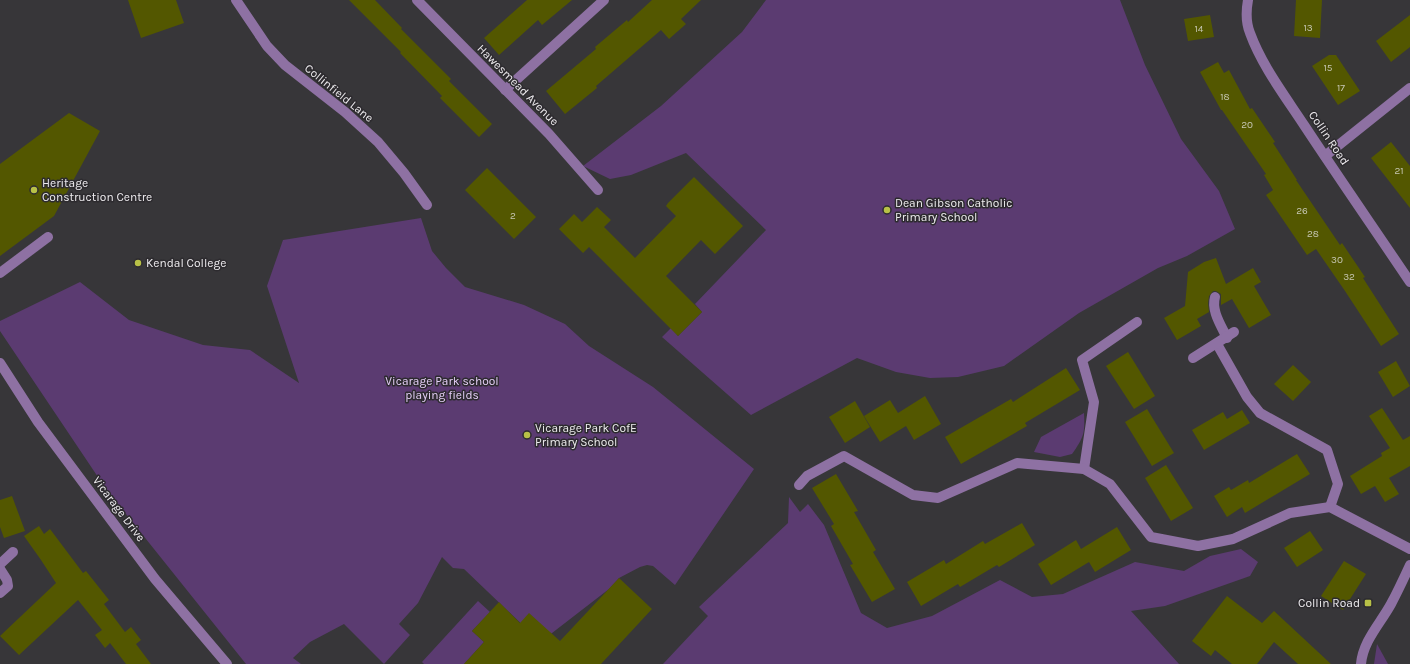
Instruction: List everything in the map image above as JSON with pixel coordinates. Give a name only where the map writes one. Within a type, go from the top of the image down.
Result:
[{"type":"street","name":"Collinfield Lane","points":[[236,0],[267,46],[280,60],[345,112],[378,142],[404,173],[427,205]]},
{"type":"street","name":"Hawesmead Avenue","points":[[417,0],[549,134],[598,190]]},
{"type":"street","points":[[505,90],[604,0]]},
{"type":"street","name":"Collin Road","points":[[1248,0],[1246,13],[1249,31],[1257,50],[1325,156],[1410,282]]},
{"type":"street","points":[[1325,156],[1410,88]]},
{"type":"street","points":[[0,272],[48,237]]},
{"type":"street","points":[[1193,358],[1230,335],[1217,317],[1213,304],[1215,297]]},
{"type":"street","points":[[1084,469],[1094,402],[1082,360],[1137,322]]},
{"type":"street","points":[[1217,344],[1247,396],[1260,413],[1327,450],[1338,484],[1330,507]]},
{"type":"street","name":"Vicarage Drive","points":[[0,364],[38,422],[155,579],[227,664]]},
{"type":"street","points":[[799,485],[807,476],[844,456],[913,495],[938,498],[1017,463],[1084,469],[1110,484],[1151,537],[1198,546],[1233,539],[1290,513],[1330,507],[1410,549]]},
{"type":"street","points":[[0,564],[14,552]]},
{"type":"street","points":[[1361,664],[1362,653],[1390,605],[1410,565]]},
{"type":"street","points":[[0,569],[8,580],[8,586],[0,593]]},
{"type":"green space","name":"Dean Gibson Catholic Primary School","points":[[766,0],[1120,0],[1145,65],[1181,139],[1219,191],[1235,229],[1187,256],[1158,268],[1079,313],[1004,366],[958,377],[930,378],[896,372],[857,358],[751,415],[662,337],[671,328],[678,336],[702,312],[695,304],[766,230],[686,153],[631,175],[610,179],[583,166],[661,106],[742,32]]},
{"type":"green space","name":"Vicarage Park school playing fields","points":[[421,218],[432,251],[465,287],[524,305],[565,324],[589,346],[653,387],[754,469],[675,585],[653,566],[647,565],[640,567],[619,578],[609,589],[543,640],[530,632],[464,569],[453,568],[442,557],[418,603],[399,624],[410,635],[384,664],[344,624],[310,642],[293,658],[301,664],[246,664],[106,489],[0,331],[0,321],[80,282],[129,320],[203,345],[250,350],[299,383],[267,286],[283,240]]},
{"type":"green space","points":[[1084,413],[1083,435],[1072,454],[1060,457],[1034,452],[1041,437]]},
{"type":"green space","points":[[789,497],[800,512],[808,504],[824,525],[861,613],[887,628],[932,616],[1000,580],[1032,597],[1063,594],[1135,562],[1184,571],[1210,556],[1241,549],[1258,562],[1250,576],[1165,606],[1131,611],[1179,664],[663,664],[708,616],[699,607],[788,523]]},
{"type":"green space","points":[[478,601],[490,612],[472,631],[484,642],[464,664],[424,664],[422,662]]},
{"type":"green space","points":[[1377,644],[1388,664],[1374,664]]},
{"type":"building","points":[[128,0],[176,0],[184,23],[141,38]]},
{"type":"building","points":[[349,0],[375,0],[402,28],[401,29],[451,79],[449,81],[492,124],[479,137],[440,98],[442,96],[400,53],[401,52]]},
{"type":"building","points":[[527,0],[572,0],[542,25],[538,20],[499,55],[484,38]]},
{"type":"building","points":[[652,0],[701,0],[681,19],[686,24],[669,39],[661,30],[596,86],[597,88],[565,114],[546,91],[596,49],[595,47],[627,20],[628,22]]},
{"type":"building","points":[[1296,0],[1322,0],[1320,38],[1294,36]]},
{"type":"building","points":[[1210,15],[1214,37],[1188,41],[1184,19]]},
{"type":"building","points":[[1410,15],[1410,47],[1391,62],[1376,41]]},
{"type":"building","points":[[1329,55],[1336,55],[1360,91],[1338,105],[1312,66]]},
{"type":"building","points":[[1218,62],[1224,73],[1229,70],[1250,109],[1252,108],[1275,142],[1273,143],[1296,180],[1340,245],[1342,243],[1365,277],[1363,278],[1399,334],[1381,346],[1316,249],[1307,255],[1266,195],[1273,190],[1264,175],[1266,174],[1221,110],[1200,72]]},
{"type":"building","name":"Heritage Construction Centre","points":[[69,113],[100,131],[54,216],[0,256],[0,164]]},
{"type":"building","points":[[1391,142],[1410,166],[1410,208],[1371,158]]},
{"type":"building","points":[[487,168],[536,217],[514,239],[465,190]]},
{"type":"building","points":[[694,177],[743,226],[715,254],[701,240],[666,276],[702,312],[678,336],[589,247],[583,253],[559,229],[574,214],[582,222],[597,207],[611,220],[604,227],[635,258],[676,216],[666,206]]},
{"type":"building","points":[[1216,258],[1226,284],[1253,268],[1261,282],[1254,286],[1271,315],[1249,328],[1232,299],[1221,305],[1221,294],[1213,291],[1209,296],[1209,312],[1197,319],[1201,326],[1177,340],[1164,318],[1185,306],[1188,272],[1204,262]]},
{"type":"building","points":[[1128,352],[1155,396],[1134,409],[1106,366]]},
{"type":"building","points":[[1396,361],[1410,386],[1393,397],[1378,372]]},
{"type":"building","points":[[1293,365],[1311,382],[1293,401],[1274,384]]},
{"type":"building","points":[[1066,368],[1080,390],[1025,423],[1027,426],[961,464],[945,437],[1011,399],[1013,402]]},
{"type":"building","points":[[925,396],[941,424],[914,440],[906,426],[880,442],[864,416],[890,400],[898,413]]},
{"type":"building","points":[[855,401],[870,427],[845,443],[829,417]]},
{"type":"building","points":[[1382,408],[1403,440],[1410,436],[1410,466],[1389,478],[1399,494],[1385,502],[1375,486],[1361,494],[1350,476],[1382,456],[1381,453],[1390,448],[1369,416]]},
{"type":"building","points":[[1147,409],[1174,453],[1152,466],[1125,422]]},
{"type":"building","points":[[1242,410],[1250,423],[1204,450],[1192,430],[1223,412],[1227,419]]},
{"type":"building","points":[[1297,454],[1310,474],[1245,513],[1242,507],[1227,517],[1214,496],[1229,487],[1231,490],[1248,480],[1249,483]]},
{"type":"building","points":[[1166,465],[1193,508],[1171,521],[1145,478]]},
{"type":"building","points":[[836,474],[858,511],[854,512],[876,550],[873,552],[895,589],[872,602],[850,565],[853,564],[831,526],[834,524],[812,488]]},
{"type":"building","points":[[12,496],[25,531],[4,538],[0,527],[0,500]]},
{"type":"building","points":[[1022,523],[1035,545],[999,567],[997,565],[960,587],[958,584],[921,606],[907,582],[944,560],[946,564],[983,541],[985,544]]},
{"type":"building","points":[[39,526],[44,534],[50,529],[83,573],[86,571],[109,600],[104,604],[125,632],[131,627],[141,640],[136,644],[151,664],[126,664],[110,643],[105,648],[95,635],[102,630],[78,600],[19,655],[0,636],[56,583],[24,536]]},
{"type":"building","points":[[1117,527],[1131,550],[1095,572],[1089,562],[1051,585],[1038,564],[1076,540],[1081,549]]},
{"type":"building","points":[[1310,531],[1323,550],[1297,567],[1284,548]]},
{"type":"building","points":[[1344,561],[1366,574],[1343,610],[1321,596]]},
{"type":"building","points":[[619,578],[652,609],[601,664],[464,664],[484,642],[472,631],[499,602],[520,623],[529,613],[560,641]]},
{"type":"building","points":[[1227,596],[1262,623],[1274,611],[1331,664],[1298,664],[1274,642],[1257,664],[1232,664],[1215,650],[1211,656],[1192,641]]},
{"type":"place","name":"Heritage Construction Centre","points":[[34,190]]},
{"type":"place","name":"Dean Gibson Catholic Primary School","points":[[887,210]]},
{"type":"place","name":"Kendal College","points":[[138,263]]},
{"type":"place","name":"Vicarage Park CofE Primary School","points":[[527,435]]},
{"type":"place","name":"Collin Road","points":[[1368,603]]}]
